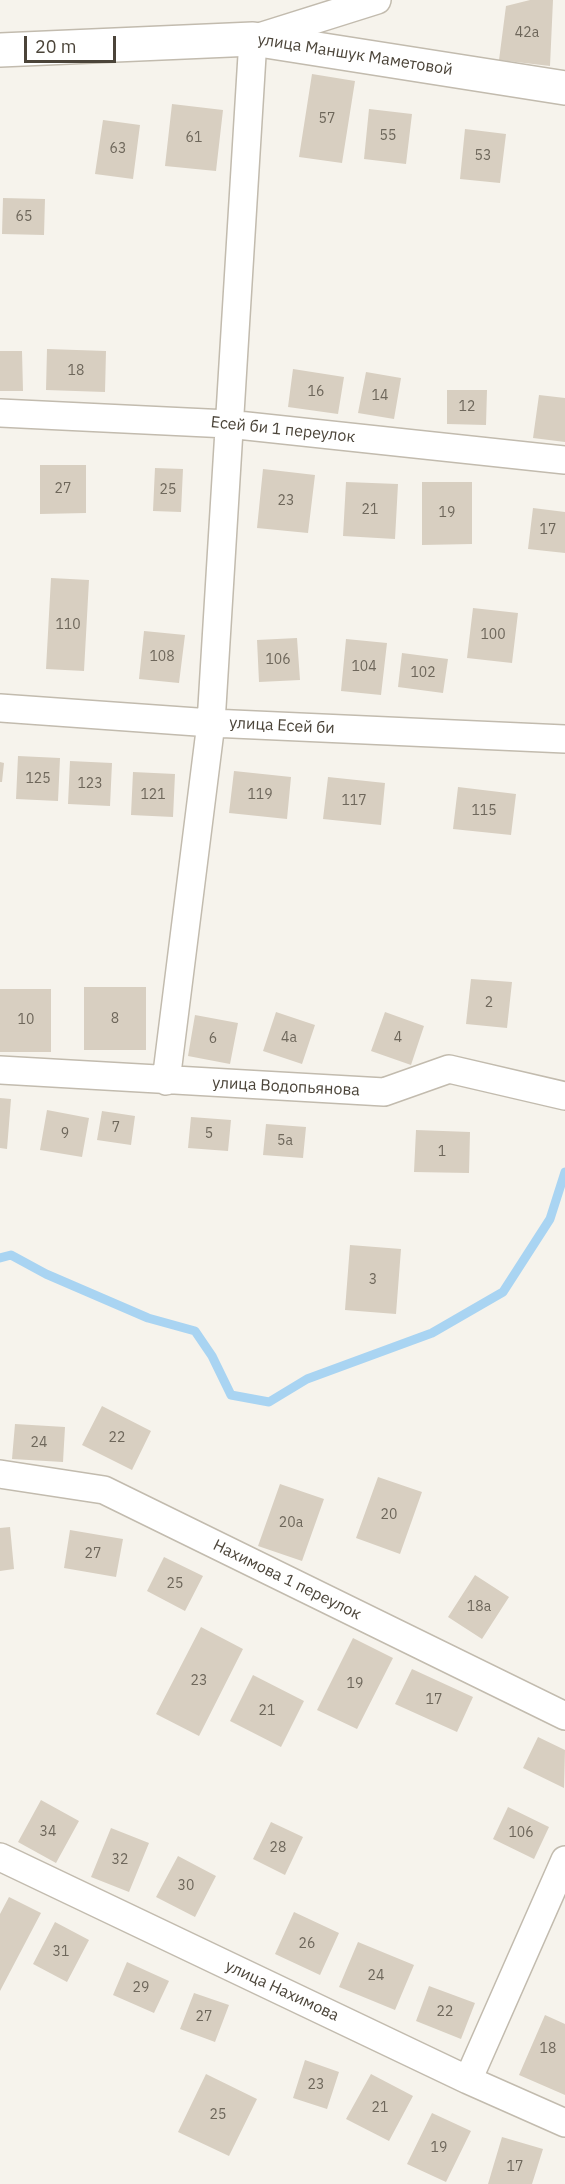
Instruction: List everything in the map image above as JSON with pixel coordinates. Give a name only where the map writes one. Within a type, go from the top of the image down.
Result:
[{"type":"street","points":[[166,1081],[211,723],[253,39],[377,0]]},
{"type":"street","name":"улица Маншук Маметовой","points":[[0,50],[253,39],[565,88]]},
{"type":"street","name":"Есей би 1 переулок","points":[[0,414],[228,424],[565,460]]},
{"type":"street","name":"улица Есей би","points":[[0,708],[211,723],[565,739]]},
{"type":"street","name":"улица Водопьянова","points":[[0,1070],[384,1092],[449,1069],[565,1096]]},
{"type":"street","name":"Нахимова 1 переулок","points":[[0,1474],[104,1490],[565,1716]]},
{"type":"street","name":"улица Нахимова","points":[[0,1857],[468,2080],[565,2123]]},
{"type":"street","points":[[468,2080],[565,1860]]},
{"type":"building","points":[[530,0],[553,0],[550,66],[499,60],[506,6]]},
{"type":"building","points":[[312,74],[355,81],[342,163],[299,157]]},
{"type":"building","points":[[172,104],[223,110],[216,171],[165,166]]},
{"type":"building","points":[[369,109],[412,114],[406,164],[364,159]]},
{"type":"building","points":[[103,120],[140,125],[133,179],[95,174]]},
{"type":"building","points":[[465,129],[506,134],[500,183],[460,179]]},
{"type":"building","points":[[3,198],[45,199],[44,235],[2,234]]},
{"type":"building","points":[[47,349],[106,351],[105,392],[46,390]]},
{"type":"building","points":[[0,351],[22,351],[23,391],[0,391]]},
{"type":"building","points":[[293,369],[344,377],[338,414],[288,407]]},
{"type":"building","points":[[366,372],[401,378],[394,419],[358,413]]},
{"type":"building","points":[[447,390],[487,390],[486,425],[447,424]]},
{"type":"building","points":[[539,395],[565,398],[565,442],[533,438]]},
{"type":"building","points":[[40,465],[86,465],[86,513],[40,514]]},
{"type":"building","points":[[155,468],[183,469],[181,512],[153,511]]},
{"type":"building","points":[[263,469],[315,475],[308,533],[257,528]]},
{"type":"building","points":[[346,482],[398,484],[395,539],[343,536]]},
{"type":"building","points":[[422,482],[472,482],[472,544],[422,545]]},
{"type":"building","points":[[533,508],[565,512],[565,553],[528,549]]},
{"type":"building","points":[[51,578],[89,580],[84,671],[46,669]]},
{"type":"building","points":[[473,608],[518,613],[512,663],[467,658]]},
{"type":"building","points":[[144,631],[185,635],[179,683],[139,679]]},
{"type":"building","points":[[297,638],[300,680],[259,682],[257,640]]},
{"type":"building","points":[[346,639],[387,643],[381,695],[341,691]]},
{"type":"building","points":[[402,653],[448,659],[443,693],[398,687]]},
{"type":"building","points":[[18,756],[60,758],[58,801],[16,799]]},
{"type":"building","points":[[70,761],[112,763],[110,806],[68,804]]},
{"type":"building","points":[[0,762],[4,763],[2,782],[0,782]]},
{"type":"building","points":[[234,771],[291,777],[287,819],[229,813]]},
{"type":"building","points":[[133,772],[175,774],[173,817],[131,815]]},
{"type":"building","points":[[328,777],[385,783],[381,825],[323,819]]},
{"type":"building","points":[[458,787],[516,794],[511,835],[453,829]]},
{"type":"building","points":[[471,979],[512,982],[507,1028],[466,1024]]},
{"type":"building","points":[[84,987],[146,987],[146,1050],[84,1050]]},
{"type":"building","points":[[0,989],[51,989],[51,1052],[0,1052]]},
{"type":"building","points":[[276,1012],[315,1025],[302,1064],[263,1051]]},
{"type":"building","points":[[385,1012],[424,1026],[411,1065],[371,1051]]},
{"type":"building","points":[[195,1015],[238,1023],[230,1064],[188,1056]]},
{"type":"building","points":[[0,1098],[11,1099],[7,1149],[0,1148]]},
{"type":"building","points":[[47,1110],[89,1118],[82,1157],[40,1150]]},
{"type":"building","points":[[102,1111],[135,1116],[131,1145],[97,1140]]},
{"type":"building","points":[[191,1117],[231,1120],[228,1151],[188,1148]]},
{"type":"building","points":[[266,1124],[306,1127],[303,1158],[263,1155]]},
{"type":"building","points":[[416,1130],[470,1132],[469,1173],[414,1172]]},
{"type":"building","points":[[350,1245],[401,1249],[396,1314],[345,1310]]},
{"type":"building","points":[[102,1406],[151,1431],[132,1470],[82,1445]]},
{"type":"building","points":[[15,1424],[65,1427],[63,1462],[12,1459]]},
{"type":"building","points":[[378,1477],[422,1492],[400,1554],[356,1538]]},
{"type":"building","points":[[280,1484],[324,1499],[302,1561],[258,1546]]},
{"type":"building","points":[[10,1527],[14,1569],[0,1571],[0,1528]]},
{"type":"building","points":[[70,1530],[123,1539],[116,1577],[64,1568]]},
{"type":"building","points":[[164,1557],[203,1576],[185,1611],[147,1591]]},
{"type":"building","points":[[475,1575],[509,1597],[482,1639],[448,1617]]},
{"type":"building","points":[[201,1627],[243,1649],[199,1736],[156,1714]]},
{"type":"building","points":[[353,1638],[393,1658],[357,1729],[317,1710]]},
{"type":"building","points":[[412,1669],[473,1697],[457,1732],[395,1704]]},
{"type":"building","points":[[253,1675],[304,1701],[281,1747],[230,1721]]},
{"type":"building","points":[[538,1737],[565,1750],[564,1788],[523,1768]]},
{"type":"building","points":[[41,1800],[79,1821],[56,1863],[18,1842]]},
{"type":"building","points":[[508,1807],[549,1827],[534,1859],[493,1839]]},
{"type":"building","points":[[271,1822],[303,1837],[285,1875],[253,1859]]},
{"type":"building","points":[[111,1828],[149,1843],[129,1892],[91,1877]]},
{"type":"building","points":[[178,1856],[216,1876],[195,1917],[156,1897]]},
{"type":"building","points":[[9,1897],[41,1913],[0,1991],[0,1914]]},
{"type":"building","points":[[294,1912],[339,1933],[320,1975],[275,1954]]},
{"type":"building","points":[[55,1922],[89,1940],[67,1982],[33,1964]]},
{"type":"building","points":[[358,1942],[414,1965],[395,2010],[339,1987]]},
{"type":"building","points":[[127,1962],[169,1981],[154,2013],[113,1995]]},
{"type":"building","points":[[429,1986],[475,2003],[461,2039],[416,2021]]},
{"type":"building","points":[[194,1993],[229,2005],[215,2042],[180,2029]]},
{"type":"building","points":[[545,2015],[565,2024],[565,2095],[519,2075]]},
{"type":"building","points":[[305,2060],[339,2072],[327,2109],[293,2098]]},
{"type":"building","points":[[206,2074],[257,2099],[229,2156],[178,2132]]},
{"type":"building","points":[[371,2074],[413,2096],[389,2141],[346,2119]]},
{"type":"building","points":[[432,2113],[471,2131],[446,2182],[407,2164]]},
{"type":"building","points":[[502,2137],[543,2149],[532,2184],[488,2184]]},
{"type":"waterway","points":[[0,1258],[11,1255],[46,1274],[148,1318],[195,1331],[212,1356],[231,1395],[269,1402],[307,1379],[432,1333],[503,1292],[550,1219],[565,1172]]}]
